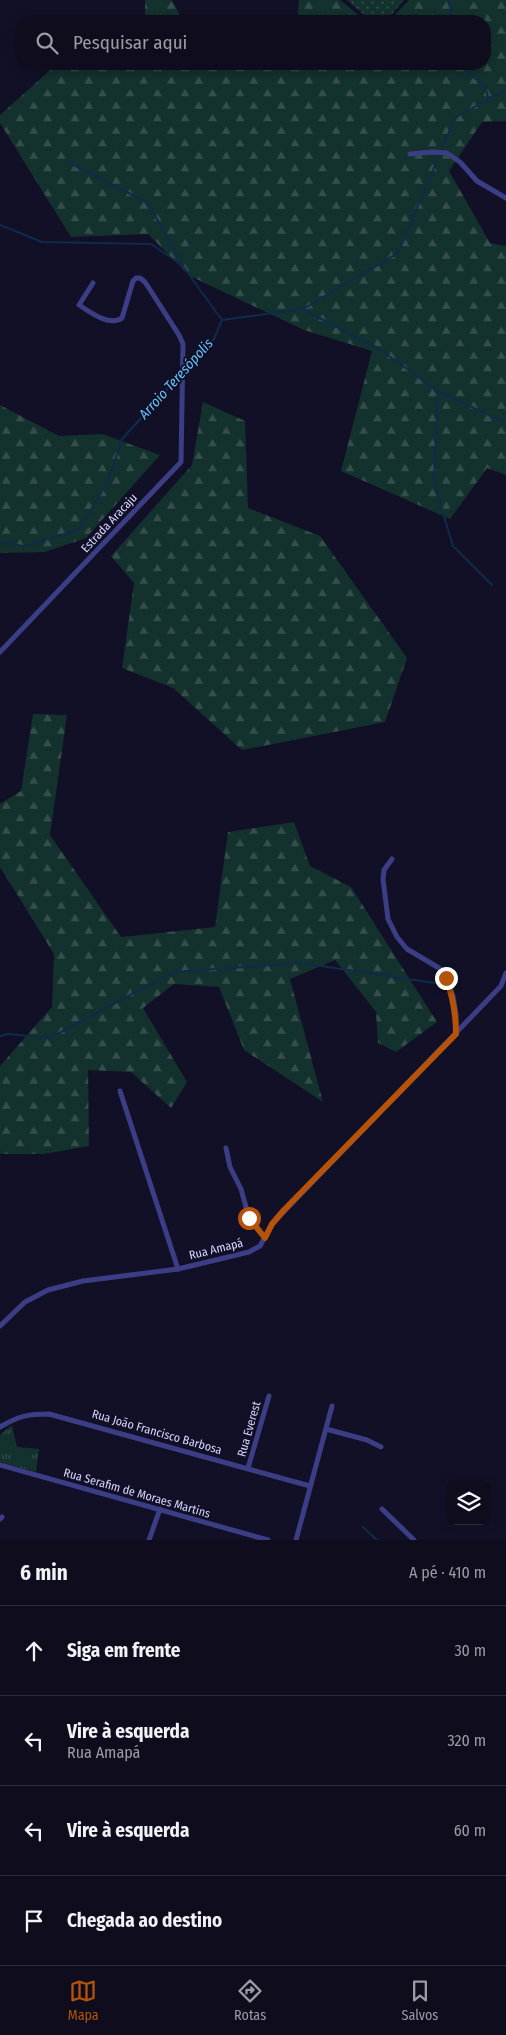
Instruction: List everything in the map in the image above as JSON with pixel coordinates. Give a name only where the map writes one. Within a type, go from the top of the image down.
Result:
[{"type":"street","points":[[410,154],[447,153],[460,162],[477,181],[506,198]]},
{"type":"street","name":"Estrada Aracaju","points":[[0,652],[181,462],[183,344],[179,335],[145,282],[136,278],[133,281],[122,318],[118,321],[110,321],[94,315],[79,306],[93,283]]},
{"type":"street","points":[[392,859],[384,870],[383,880],[388,919],[397,937],[407,949],[439,968],[446,978],[453,996],[456,1034]]},
{"type":"street","name":"Rua Amapá","points":[[0,1326],[25,1302],[48,1290],[83,1281],[178,1269],[249,1252],[260,1246],[272,1224],[284,1210],[501,986],[506,973]]},
{"type":"street","points":[[120,1091],[178,1269]]},
{"type":"street","points":[[226,1148],[230,1168],[241,1189],[249,1218],[265,1238]]},
{"type":"street","name":"Rua Everest","points":[[248,1468],[269,1396]]},
{"type":"street","points":[[296,1540],[332,1406]]},
{"type":"street","name":"Rua João Francisco Barbosa","points":[[0,1428],[15,1418],[26,1414],[49,1414],[310,1486]]},
{"type":"street","points":[[326,1429],[367,1440],[381,1447]]},
{"type":"street","name":"Rua Serafim de Moraes Martins","points":[[0,1465],[268,1540]]},
{"type":"street","points":[[382,1509],[414,1540]]},
{"type":"street","points":[[150,1540],[160,1510]]},
{"type":"green space","points":[[145,0],[172,0],[180,15],[145,15]]},
{"type":"green space","points":[[299,0],[340,0],[359,15],[298,15]]},
{"type":"green space","points":[[347,0],[404,0],[391,15],[364,15]]},
{"type":"green space","points":[[409,0],[506,0],[506,121],[482,122],[449,171],[490,243],[506,246],[506,475],[487,468],[450,519],[341,471],[372,351],[304,330],[190,276],[148,234],[71,237],[0,123],[0,115],[50,70],[491,70],[491,15],[395,15]]},
{"type":"green space","points":[[203,402],[245,421],[248,508],[320,536],[407,658],[385,722],[242,750],[173,688],[122,668],[134,583],[111,556],[192,465]]},
{"type":"green space","points":[[0,405],[59,436],[102,434],[160,455],[86,538],[45,552],[0,553]]},
{"type":"green space","points":[[33,714],[67,715],[50,835],[121,937],[215,927],[228,832],[294,822],[310,866],[351,887],[437,1022],[396,1052],[378,1043],[376,1012],[335,960],[290,979],[323,1102],[244,1050],[219,987],[174,984],[143,1008],[187,1082],[171,1108],[131,1072],[88,1070],[89,1146],[44,1154],[0,1154],[0,1066],[52,1007],[54,954],[0,867],[0,804],[21,791]]},
{"type":"green space","points":[[12,1425],[17,1447],[39,1449],[36,1472],[0,1462],[0,1435]]},
{"type":"waterway","points":[[448,0],[452,15]]},
{"type":"waterway","points":[[468,70],[468,73],[485,86],[488,97]]},
{"type":"waterway","name":"Arroio Teresópolis","points":[[184,372],[214,339],[222,320],[303,309],[398,253],[455,118],[506,89]]},
{"type":"waterway","points":[[68,162],[148,203],[182,264]]},
{"type":"waterway","points":[[0,225],[42,242],[151,244],[182,265],[222,320]]},
{"type":"waterway","points":[[304,310],[376,347],[438,391],[506,423]]},
{"type":"waterway","name":"Arroio Teresópolis","points":[[0,542],[23,546],[79,530],[108,481],[122,439],[180,375]]},
{"type":"waterway","points":[[438,391],[434,484],[453,546],[492,585]]},
{"type":"waterway","points":[[0,1036],[8,1034],[50,1038],[173,972],[301,963],[435,983]]},
{"type":"waterway","points":[[363,1527],[377,1540]]},
{"type":"route","points":[[249,1218],[254,1227],[265,1238],[272,1224],[284,1210],[456,1034],[453,996],[446,978]]}]
